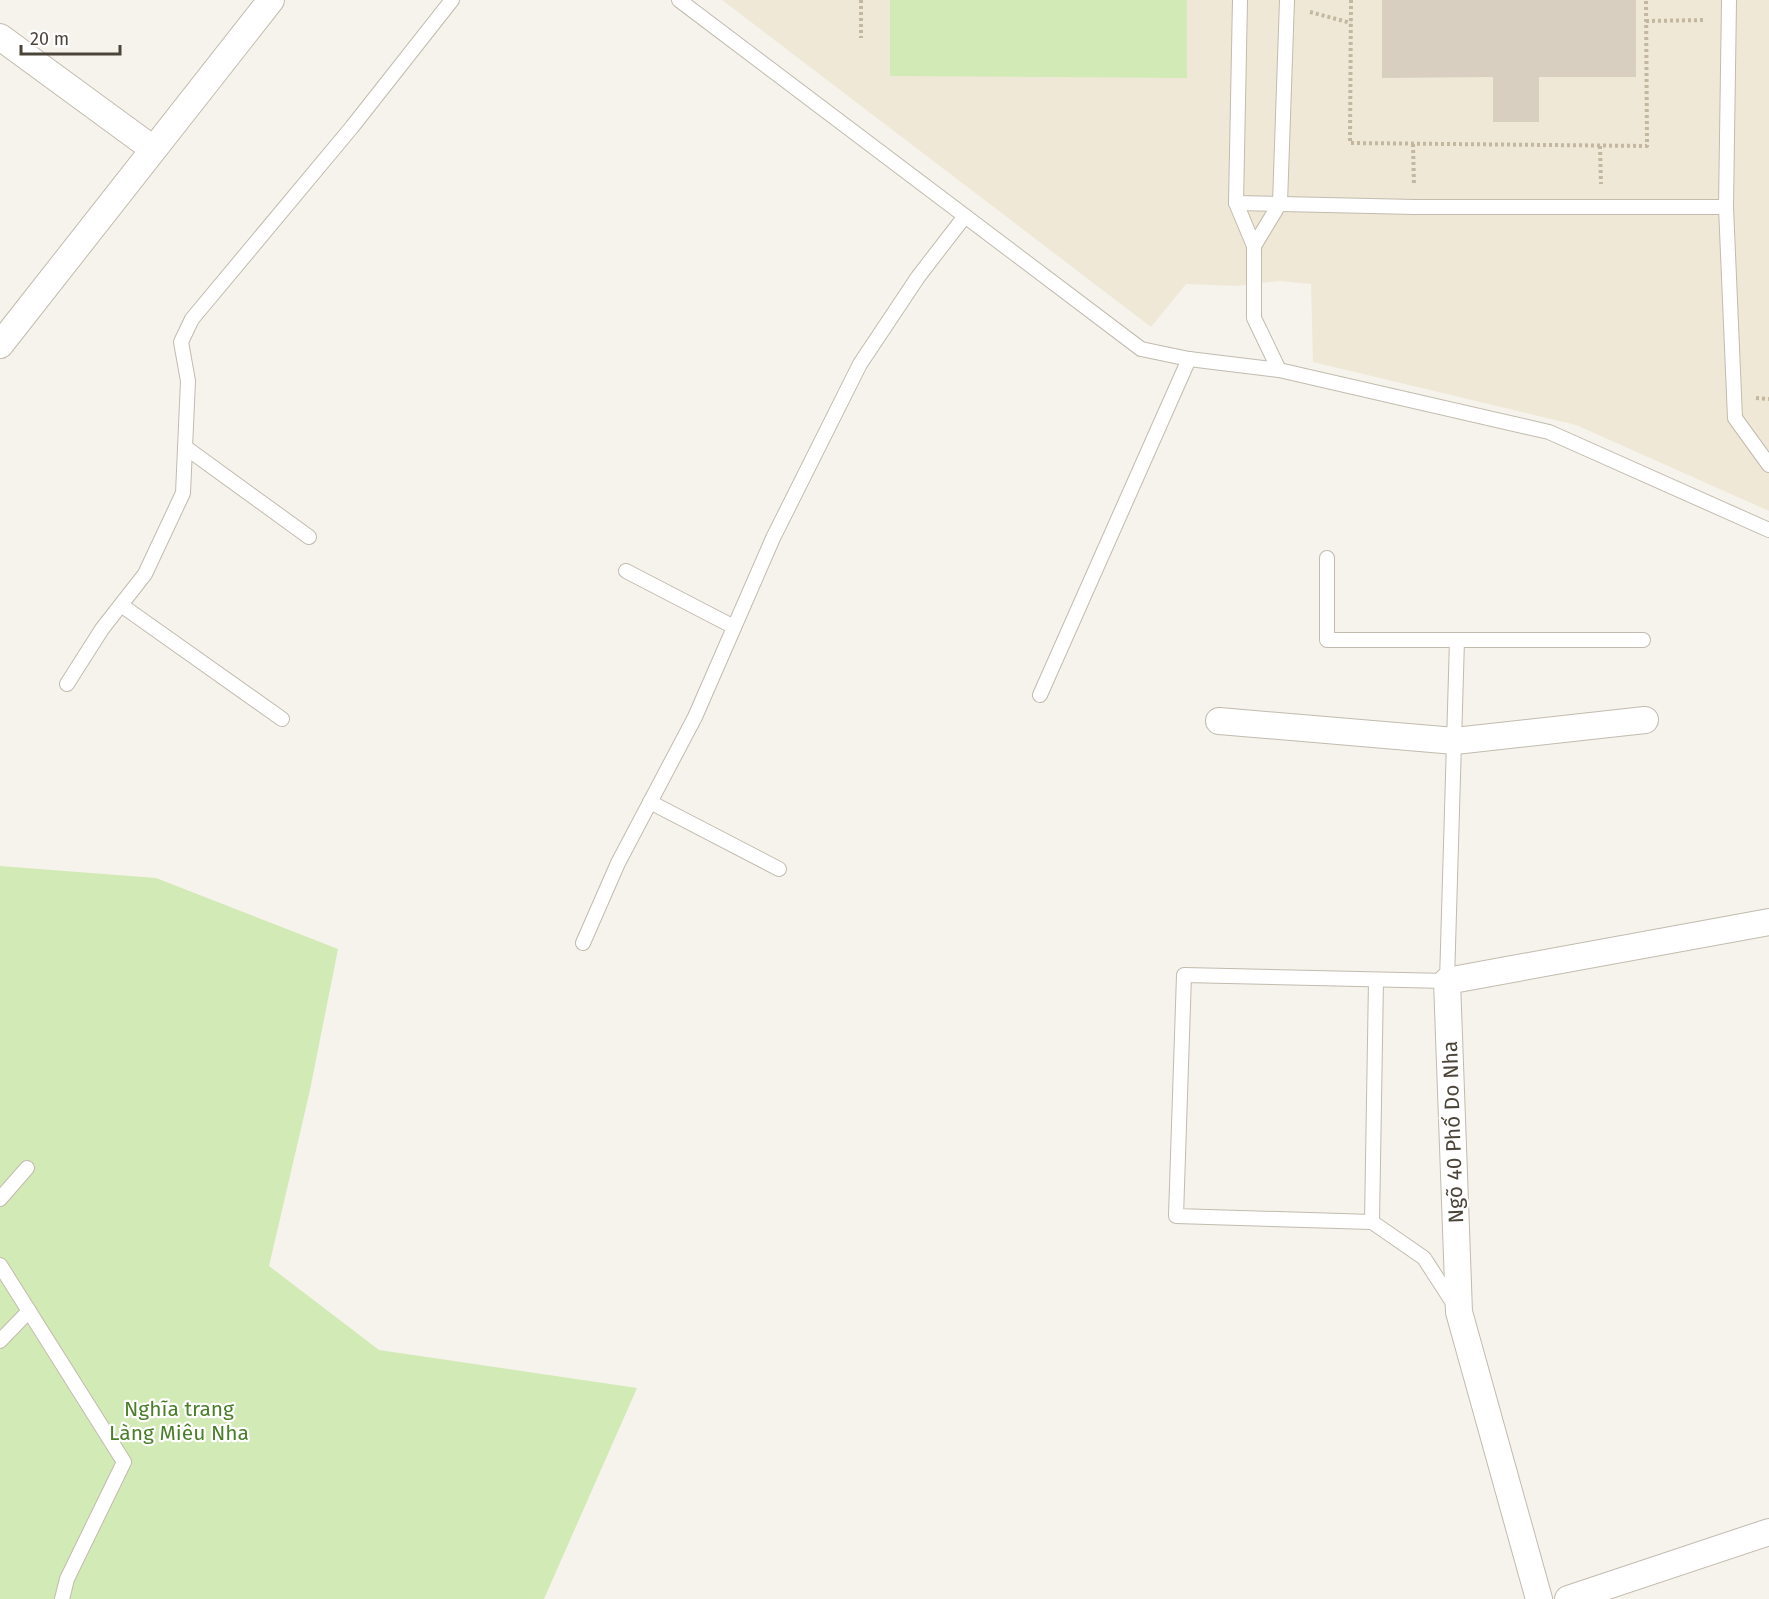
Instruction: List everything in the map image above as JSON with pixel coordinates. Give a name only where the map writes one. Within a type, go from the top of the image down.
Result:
[{"type":"street","points":[[1,342],[271,0]]},
{"type":"street","points":[[0,37],[153,150]]},
{"type":"street","points":[[1219,721],[1455,741],[1645,720]]},
{"type":"street","points":[[1447,981],[1769,921]]},
{"type":"street","name":"Ngõ 40 Phố Do Nha","points":[[1447,981],[1459,1312],[1539,1599]]},
{"type":"street","points":[[1568,1599],[1769,1532]]},
{"type":"lane","points":[[67,684],[102,629],[145,574],[183,493],[188,381],[181,342],[192,319],[352,127],[452,0]]},
{"type":"lane","points":[[679,0],[1141,349],[1189,359],[1279,370],[1443,410],[1549,432],[1769,530]]},
{"type":"lane","points":[[1240,0],[1236,203],[1254,246],[1254,318],[1279,370]]},
{"type":"lane","points":[[1254,246],[1280,204],[1287,0]]},
{"type":"lane","points":[[1729,0],[1726,207],[1735,418],[1769,465]]},
{"type":"lane","points":[[1236,203],[1415,207],[1726,207]]},
{"type":"lane","points":[[584,943],[618,863],[695,717],[773,538],[860,364],[918,277],[965,216]]},
{"type":"lane","points":[[1040,695],[1189,359]]},
{"type":"lane","points":[[185,447],[309,537]]},
{"type":"lane","points":[[1327,558],[1327,640],[1643,640]]},
{"type":"lane","points":[[626,571],[734,627]]},
{"type":"lane","points":[[121,604],[282,718]]},
{"type":"lane","points":[[1457,640],[1447,981],[1184,975],[1176,1216],[1372,1222],[1424,1258],[1459,1312]]},
{"type":"lane","points":[[650,802],[779,869]]},
{"type":"lane","points":[[1372,1222],[1376,980]]},
{"type":"lane","points":[[0,1199],[27,1168]]},
{"type":"lane","points":[[0,1265],[124,1462],[67,1579],[62,1599]]},
{"type":"lane","points":[[0,1341],[30,1311]]},
{"type":"path","points":[[861,0],[861,38]]},
{"type":"path","points":[[1352,0],[1350,143],[1647,146],[1646,0]]},
{"type":"path","points":[[1646,21],[1729,20]]},
{"type":"path","points":[[1413,144],[1415,207]]},
{"type":"path","points":[[1600,146],[1602,208]]},
{"type":"shaded area","points":[[722,0],[1769,0],[1769,511],[1576,425],[1313,362],[1311,284],[1279,281],[1236,286],[1186,284],[1151,327]]},
{"type":"green space","points":[[890,0],[1187,0],[1187,78],[890,76]]},
{"type":"green space","name":"Nghĩa trang Làng Miêu Nha","points":[[0,866],[156,878],[338,949],[310,1090],[269,1266],[379,1350],[637,1388],[544,1599],[0,1599]]},
{"type":"building","points":[[1382,0],[1636,0],[1636,77],[1539,77],[1539,122],[1493,122],[1493,77],[1382,78]]}]
